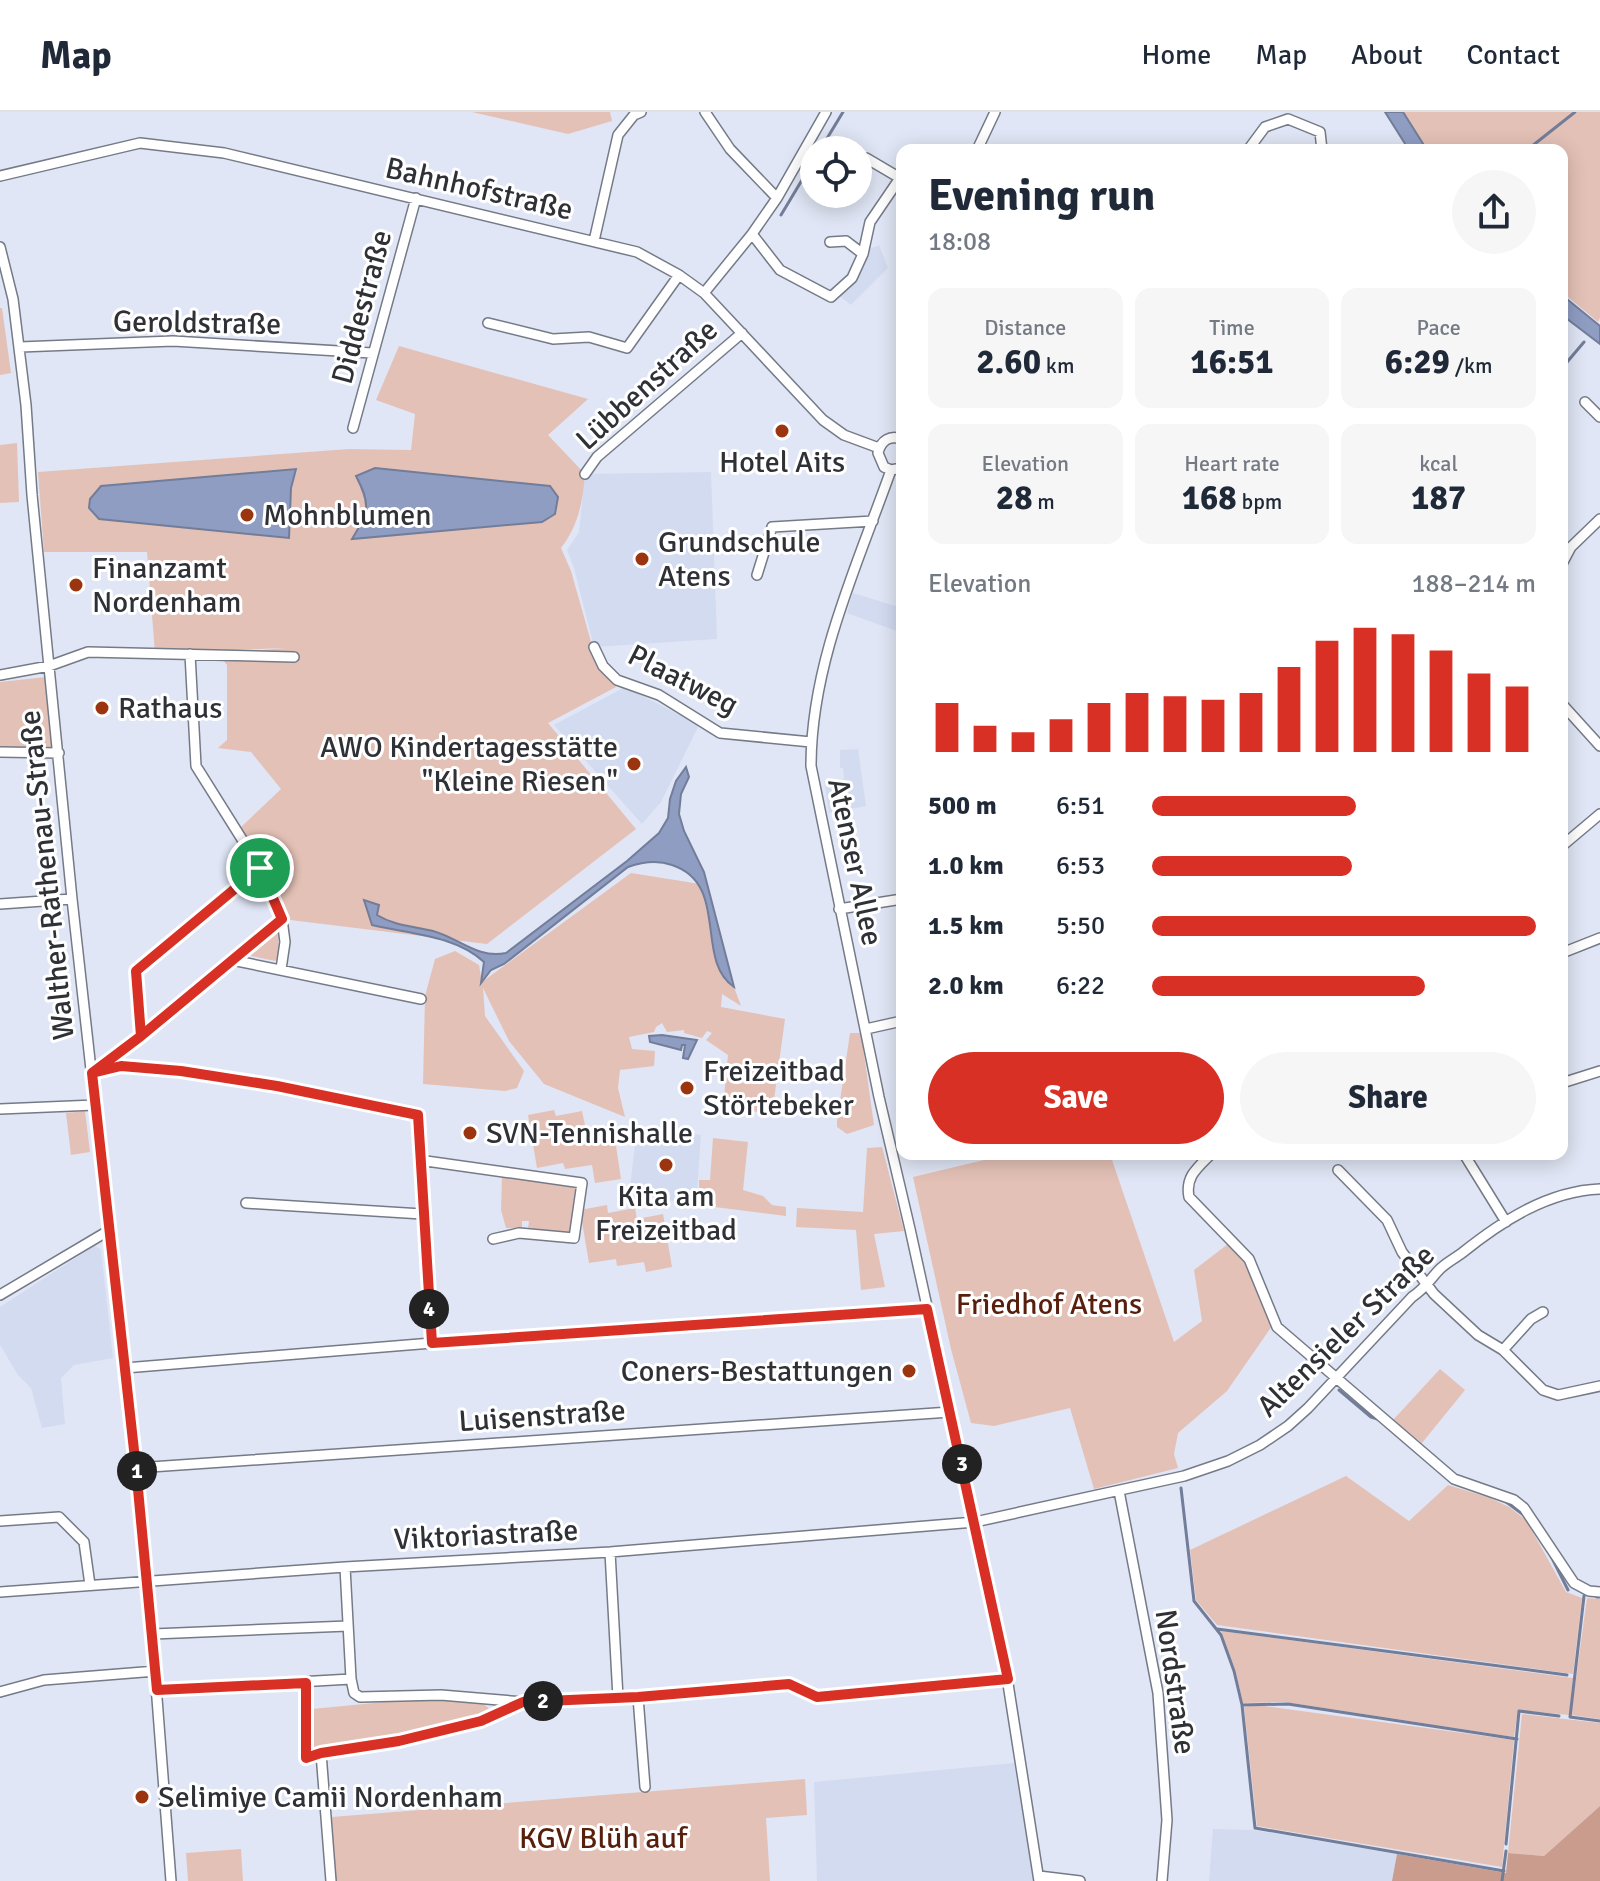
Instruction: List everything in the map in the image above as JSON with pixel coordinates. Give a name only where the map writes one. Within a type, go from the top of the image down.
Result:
[{"type":"street","points":[[594,241],[618,135],[634,115],[641,112]]},
{"type":"street","points":[[705,112],[730,149],[777,198]]},
{"type":"street","points":[[704,293],[777,198],[826,112]]},
{"type":"street","points":[[980,144],[995,112]]},
{"type":"street","points":[[1252,144],[1265,127],[1288,119],[1320,132],[1321,144]]},
{"type":"street","name":"Bahnhofstraße","points":[[0,176],[140,143],[224,153],[637,252],[704,293],[834,430],[879,448]]},
{"type":"street","points":[[872,162],[896,176]]},
{"type":"street","points":[[752,234],[780,270],[831,297],[852,278],[863,254],[870,222],[896,184]]},
{"type":"street","name":"Diddestraße","points":[[353,428],[416,198]]},
{"type":"street","points":[[830,242],[846,241],[863,254]]},
{"type":"street","name":"Walther-Rathenau-Straße","points":[[0,247],[13,299],[20,347],[72,899],[148,1581],[171,1881]]},
{"type":"street","points":[[488,323],[553,339],[589,337],[627,348],[679,275]]},
{"type":"street","name":"Lübbenstraße","points":[[585,474],[597,457],[742,333]]},
{"type":"street","name":"Geroldstraße","points":[[20,347],[173,341],[372,353]]},
{"type":"street","points":[[1585,402],[1600,417]]},
{"type":"street","points":[[896,437],[887,438],[879,448],[881,463],[896,469]]},
{"type":"street","name":"Atenser Allee","points":[[896,471],[873,521],[828,649],[816,694],[811,742],[814,789],[1008,1679],[1039,1878]]},
{"type":"street","points":[[1568,553],[1600,519]]},
{"type":"street","points":[[757,575],[772,527],[873,521]]},
{"type":"street","name":"Plaatweg","points":[[594,647],[603,666],[617,680],[659,695],[720,733],[811,742]]},
{"type":"street","points":[[0,675],[49,666],[88,652],[294,657]]},
{"type":"street","points":[[190,654],[196,766],[260,868],[282,919],[285,942],[281,969]]},
{"type":"street","points":[[1568,711],[1600,746]]},
{"type":"street","points":[[0,752],[59,753]]},
{"type":"street","points":[[1568,841],[1600,814]]},
{"type":"street","points":[[141,1036],[136,971],[260,868]]},
{"type":"street","points":[[0,904],[72,899]]},
{"type":"street","points":[[839,909],[896,900]]},
{"type":"street","points":[[92,1073],[282,919]]},
{"type":"street","points":[[1568,951],[1600,938]]},
{"type":"street","points":[[232,960],[421,999]]},
{"type":"street","points":[[866,1029],[896,1022]]},
{"type":"street","points":[[92,1073],[121,1066],[181,1071],[277,1086],[418,1115],[432,1343]]},
{"type":"street","points":[[1568,1081],[1600,1071]]},
{"type":"street","points":[[0,1109],[95,1105]]},
{"type":"street","points":[[419,1160],[582,1183],[574,1238],[534,1233],[493,1239]]},
{"type":"street","points":[[1205,1160],[1192,1173],[1186,1185],[1189,1197],[1249,1259],[1277,1327],[1454,1479],[1514,1500],[1524,1508],[1574,1583],[1589,1591],[1600,1592]]},
{"type":"street","points":[[1468,1160],[1506,1222]]},
{"type":"street","points":[[1338,1170],[1387,1220],[1402,1252],[1434,1294],[1478,1335],[1503,1350],[1543,1390],[1558,1395],[1600,1386]]},
{"type":"street","name":"Altensieler Straße","points":[[975,1522],[1184,1476],[1228,1461],[1260,1445],[1298,1417],[1412,1297],[1429,1285],[1438,1271],[1506,1222],[1545,1201],[1578,1190],[1600,1189]]},
{"type":"street","points":[[246,1203],[422,1214]]},
{"type":"street","points":[[0,1295],[108,1231]]},
{"type":"street","points":[[125,1368],[432,1343],[927,1309]]},
{"type":"street","points":[[1503,1350],[1531,1319],[1543,1312]]},
{"type":"street","name":"Luisenstraße","points":[[136,1468],[950,1412]]},
{"type":"street","name":"Nordstraße","points":[[1119,1491],[1158,1693],[1167,1820],[1162,1881]]},
{"type":"street","points":[[0,1521],[59,1517],[84,1542],[90,1585]]},
{"type":"street","name":"Viktoriastraße","points":[[0,1592],[610,1552],[975,1522]]},
{"type":"street","points":[[610,1552],[618,1698]]},
{"type":"street","points":[[345,1567],[351,1679],[354,1693],[360,1697],[441,1695],[523,1702],[638,1697],[789,1684],[817,1697],[1008,1679]]},
{"type":"street","points":[[153,1634],[348,1626]]},
{"type":"street","points":[[0,1692],[44,1680],[156,1671]]},
{"type":"street","points":[[157,1690],[351,1679]]},
{"type":"street","points":[[306,1683],[306,1758],[399,1741],[481,1721],[523,1702]]},
{"type":"street","points":[[638,1697],[645,1787]]},
{"type":"street","points":[[321,1753],[331,1881]]},
{"type":"street","points":[[1039,1878],[1080,1881]]},
{"type":"shaded area","points":[[879,245],[888,268],[851,305],[838,295],[863,267],[869,249]]},
{"type":"shaded area","name":"Grundschule Atens","points":[[711,472],[717,639],[594,647],[567,550],[579,532],[585,474]]},
{"type":"shaded area","points":[[853,593],[896,606],[896,631],[847,613]]},
{"type":"shaded area","name":"AWO Kindertagesstätte \"Kleine Riesen\"","points":[[625,687],[699,725],[661,802],[642,824],[554,725]]},
{"type":"shaded area","points":[[858,749],[866,806],[829,813],[824,781],[844,779],[843,768],[840,768],[840,750]]},
{"type":"shaded area","name":"Kita am Freizeitbad","points":[[637,1128],[701,1135],[696,1204],[629,1195]]},
{"type":"shaded area","points":[[94,1246],[101,1249],[113,1358],[74,1365],[61,1378],[65,1424],[42,1428],[31,1388],[18,1375],[0,1345],[0,1307]]},
{"type":"shaded area","points":[[1014,1763],[1034,1881],[817,1881],[814,1782]]},
{"type":"shaded area","points":[[1600,1806],[1600,1881],[1392,1881],[1397,1854],[1506,1873],[1508,1853],[1544,1856]]},
{"type":"shaded area","points":[[1213,1829],[1253,1830],[1397,1854],[1392,1881],[1209,1881]]},
{"type":"green space","points":[[472,112],[610,112],[612,121],[568,134]]},
{"type":"green space","points":[[1400,112],[1574,112],[1534,144],[1423,144]]},
{"type":"green space","points":[[1577,112],[1600,112],[1598,322],[1568,297],[1568,144],[1537,144]]},
{"type":"green space","points":[[0,308],[11,373],[0,375]]},
{"type":"green space","points":[[399,346],[588,399],[548,435],[585,474],[579,513],[561,548],[571,571],[597,663],[616,687],[548,723],[636,829],[487,944],[282,919],[237,831],[281,789],[251,752],[218,748],[227,740],[227,665],[218,654],[285,648],[155,653],[147,552],[44,552],[38,472],[349,449],[411,450],[415,414],[376,400]],"holes":[[[295,470],[291,488],[291,520],[89,508],[90,499],[101,486]],[[368,498],[542,522],[353,539],[366,517]]]},
{"type":"green space","points":[[17,443],[19,502],[0,503],[0,445]]},
{"type":"green space","points":[[46,677],[56,752],[0,751],[0,682]]},
{"type":"green space","points":[[631,873],[700,884],[724,980],[734,987],[741,1006],[722,994],[721,1007],[785,1019],[772,1114],[751,1111],[724,1097],[728,1055],[706,1040],[712,1033],[707,1031],[702,1038],[684,1033],[684,1030],[667,1032],[662,1023],[654,1032],[629,1037],[632,1049],[655,1051],[654,1066],[620,1070],[618,1088],[625,1117],[544,1084],[509,1041],[483,988],[485,1016],[524,1071],[517,1088],[505,1091],[423,1084],[425,996],[435,959],[455,951],[479,965],[482,982]]},
{"type":"green space","points":[[278,927],[279,956],[275,961],[247,955],[247,951]]},
{"type":"green space","points":[[850,1033],[861,1033],[874,1125],[847,1134],[837,1127],[837,1121]]},
{"type":"green space","points":[[554,1110],[556,1116],[582,1111],[586,1130],[613,1126],[621,1179],[595,1183],[592,1165],[565,1169],[563,1163],[537,1168],[528,1115]]},
{"type":"green space","points":[[85,1111],[90,1152],[71,1155],[66,1113]]},
{"type":"green space","points":[[713,1138],[748,1142],[743,1190],[763,1196],[772,1205],[786,1207],[786,1216],[699,1205],[699,1180],[710,1180]]},
{"type":"green space","points":[[882,1147],[904,1231],[874,1234],[885,1287],[861,1290],[856,1230],[796,1227],[797,1208],[863,1212],[867,1148]]},
{"type":"green space","name":"Friedhof Atens","points":[[984,1160],[1112,1160],[1174,1342],[1202,1321],[1194,1270],[1228,1244],[1246,1263],[1272,1326],[1227,1391],[1178,1433],[1174,1454],[1178,1468],[1094,1489],[1070,1408],[994,1426],[971,1423],[951,1349],[913,1177]]},
{"type":"green space","points":[[502,1176],[580,1185],[574,1236],[528,1229],[529,1221],[522,1221],[522,1228],[506,1228],[501,1210]]},
{"type":"green space","points":[[607,1205],[608,1213],[635,1208],[637,1219],[663,1214],[672,1267],[646,1272],[644,1262],[617,1266],[616,1259],[589,1263],[580,1210]]},
{"type":"green space","points":[[1440,1369],[1465,1390],[1422,1443],[1393,1420]]},
{"type":"green space","points":[[1346,1476],[1409,1521],[1448,1485],[1490,1498],[1526,1520],[1566,1592],[1582,1598],[1573,1674],[1217,1625],[1196,1600],[1190,1550]]},
{"type":"green space","points":[[1587,1598],[1600,1599],[1600,1719],[1571,1715]]},
{"type":"green space","points":[[1221,1631],[1573,1678],[1569,1715],[1518,1710],[1514,1737],[1285,1702],[1243,1703]]},
{"type":"green space","points":[[447,1699],[476,1701],[489,1709],[482,1715],[400,1737],[314,1750],[309,1745],[308,1712],[312,1709]]},
{"type":"green space","points":[[1258,1705],[1514,1740],[1502,1867],[1257,1826],[1244,1707]]},
{"type":"green space","points":[[1522,1714],[1600,1723],[1600,1806],[1544,1856],[1508,1853]]},
{"type":"green space","name":"KGV Blüh auf","points":[[805,1779],[807,1815],[766,1818],[770,1881],[334,1881],[332,1817]]},
{"type":"green space","points":[[241,1849],[243,1881],[188,1881],[186,1853]]},
{"type":"water","points":[[1385,112],[1403,112],[1423,144],[1405,144]]},
{"type":"water","points":[[1568,300],[1600,326],[1600,344],[1568,320]]},
{"type":"water","points":[[375,468],[550,486],[558,497],[555,514],[542,522],[352,539],[366,508],[356,476]]},
{"type":"water","points":[[296,469],[291,488],[289,538],[99,519],[89,508],[90,499],[101,486]]},
{"type":"water","points":[[686,767],[689,777],[681,794],[679,814],[704,872],[734,987],[722,975],[716,959],[701,888],[690,875],[661,862],[628,867],[504,964],[491,970],[481,983],[484,962],[459,946],[372,925],[364,900],[379,905],[377,915],[391,921],[442,934],[477,951],[506,953],[659,833],[668,818],[676,781]]},
{"type":"water","points":[[649,1036],[697,1040],[688,1059],[683,1058],[685,1045],[681,1050],[650,1042]]},
{"type":"waterway","points":[[828,136],[843,112]]},
{"type":"waterway","points":[[1535,144],[1575,112]]},
{"type":"waterway","points":[[781,215],[800,183]]},
{"type":"waterway","points":[[1568,361],[1584,342]]},
{"type":"waterway","points":[[1339,1390],[1371,1417],[1381,1420]]},
{"type":"waterway","points":[[1181,1488],[1194,1601],[1221,1635],[1242,1705],[1255,1828],[1504,1871]]},
{"type":"waterway","points":[[1505,1501],[1525,1516]]},
{"type":"waterway","points":[[1551,1556],[1568,1590]]},
{"type":"waterway","points":[[1584,1596],[1570,1717],[1600,1721]]},
{"type":"waterway","points":[[1217,1629],[1567,1675]]},
{"type":"waterway","points":[[1242,1705],[1288,1704],[1517,1739]]},
{"type":"waterway","points":[[1506,1844],[1519,1711],[1559,1716]]},
{"type":"waterway","points":[[1502,1881],[1506,1851]]},
{"type":"place","name":"Hotel Aits","points":[[782,431]]},
{"type":"place","name":"Mohnblumen","points":[[247,515]]},
{"type":"place","name":"Grundschule Atens","points":[[642,559]]},
{"type":"place","name":"Finanzamt Nordenham","points":[[76,585]]},
{"type":"place","name":"Rathaus","points":[[102,708]]},
{"type":"place","name":"AWO Kindertagesstätte \"Kleine Riesen\"","points":[[634,764]]},
{"type":"place","name":"Freizeitbad Störtebeker","points":[[687,1088]]},
{"type":"place","name":"SVN-Tennishalle","points":[[470,1133]]},
{"type":"place","name":"Kita am Freizeitbad","points":[[666,1165]]},
{"type":"place","name":"Coners-Bestattungen","points":[[909,1371]]},
{"type":"place","name":"Selimiye Camii Nordenham","points":[[142,1797]]},
{"type":"route","points":[[260,868],[136,971],[141,1036],[92,1073],[148,1581],[157,1690],[306,1683],[306,1758],[399,1741],[481,1721],[523,1702],[638,1697],[789,1684],[817,1697],[1008,1679],[927,1309],[432,1343],[418,1115],[277,1086],[181,1071],[121,1066],[92,1073],[141,1036],[282,919],[260,868]]}]
